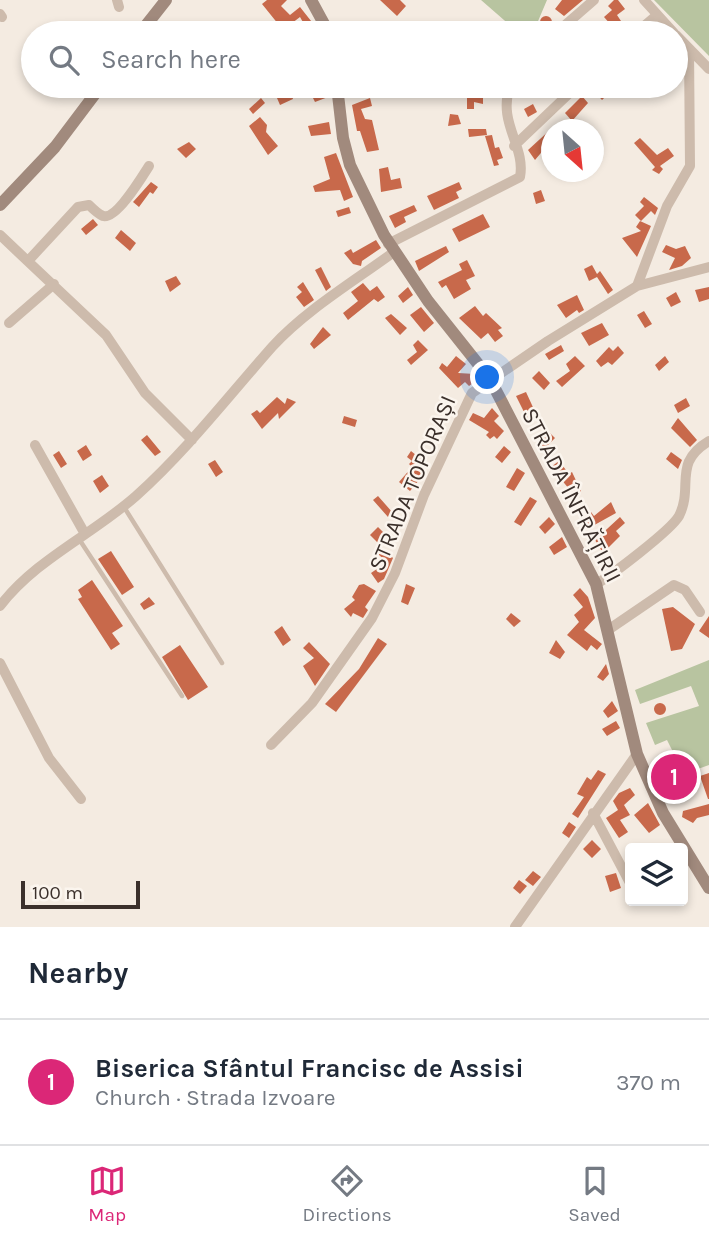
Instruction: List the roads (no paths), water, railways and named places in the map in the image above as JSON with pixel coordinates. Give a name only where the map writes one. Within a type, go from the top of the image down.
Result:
[{"type":"main road","points":[[150,21],[166,0]]},
{"type":"main road","points":[[312,0],[325,21]]},
{"type":"main road","points":[[0,205],[55,147],[92,98]]},
{"type":"main road","name":"STRADA ÎNFRĂȚIRII","points":[[338,98],[343,138],[351,165],[391,248],[490,379],[596,584],[637,754],[663,813],[709,888]]},
{"type":"street","points":[[570,21],[594,0]]},
{"type":"street","points":[[644,0],[663,21]]},
{"type":"street","points":[[650,21],[657,15]]},
{"type":"street","points":[[690,50],[709,69]]},
{"type":"street","points":[[637,286],[667,206],[690,166],[690,50]]},
{"type":"street","points":[[0,607],[20,581],[123,506],[192,440],[292,329],[391,248],[458,207],[515,181],[522,173],[506,120],[505,98]]},
{"type":"street","points":[[514,146],[564,98]]},
{"type":"street","points":[[28,261],[78,207],[89,205],[102,216],[110,216],[117,211],[149,166]]},
{"type":"street","points":[[0,235],[106,335],[145,393],[192,440]]},
{"type":"street","name":"STRADA TOPORAȘI","points":[[271,745],[312,703],[372,618],[395,572],[460,415],[472,393],[637,286],[709,267]]},
{"type":"street","points":[[9,323],[54,284]]},
{"type":"street","points":[[596,584],[675,522],[684,504],[685,468],[693,453],[709,441]]},
{"type":"street","points":[[35,445],[82,536]]},
{"type":"street","points":[[608,630],[674,585],[685,590],[700,612]]},
{"type":"street","points":[[0,663],[49,758],[81,799]]},
{"type":"street","points":[[515,927],[637,754]]},
{"type":"street","points":[[593,813],[625,874]]},
{"type":"lane","points":[[123,506],[222,663]]},
{"type":"lane","points":[[82,536],[182,696]]},
{"type":"place","name":"Biserica Sfântul Francisc de Assisi","points":[[674,777]]}]
